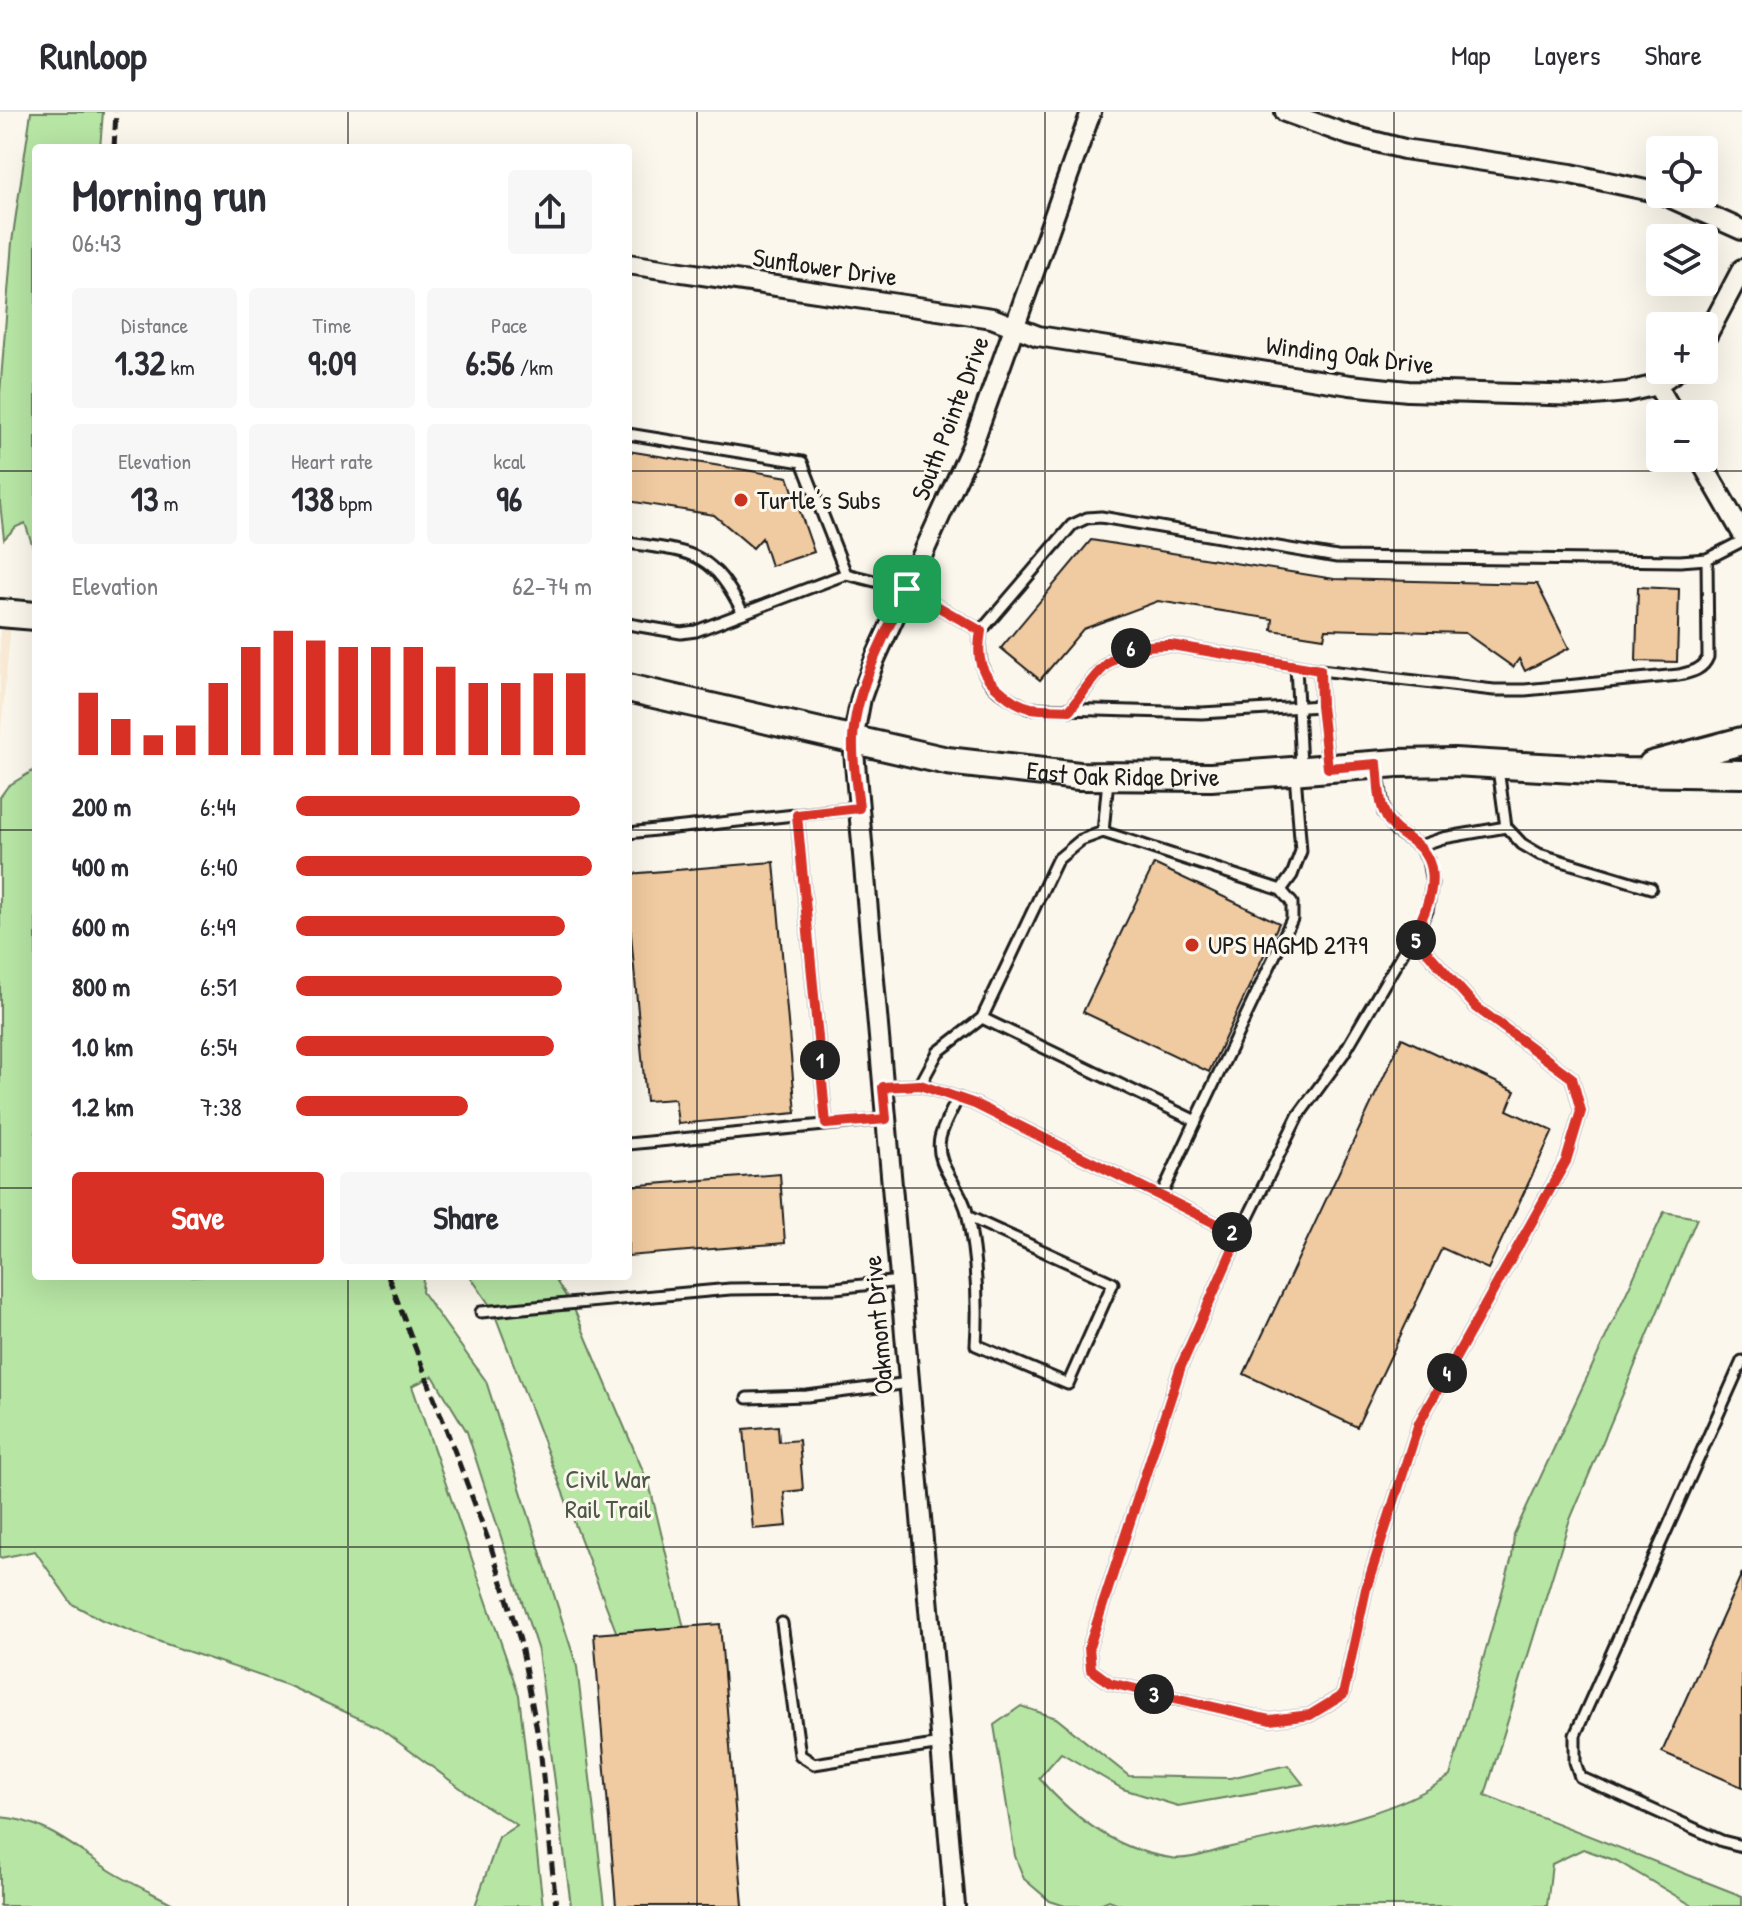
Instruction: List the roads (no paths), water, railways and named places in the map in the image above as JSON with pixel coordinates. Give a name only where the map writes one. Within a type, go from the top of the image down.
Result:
[{"type":"main road","points":[[0,613],[32,616]]},
{"type":"main road","name":"East Oak Ridge Drive","points":[[632,689],[947,761],[1023,771],[1108,777],[1211,777],[1377,764],[1454,762],[1625,772],[1742,774]]},
{"type":"main road","name":"East Oak Ridge Drive","points":[[1625,772],[1742,741]]},
{"type":"street","name":"South Pointe Drive","points":[[853,740],[861,698],[875,659],[972,446],[1091,112]]},
{"type":"street","points":[[1285,112],[1349,135],[1404,149],[1571,174],[1646,191]]},
{"type":"street","points":[[1692,208],[1742,230]]},
{"type":"street","name":"Sunflower Drive","points":[[632,265],[992,318],[1013,327]]},
{"type":"street","points":[[1718,314],[1742,269]]},
{"type":"street","name":"Winding Oak Drive","points":[[1013,327],[1038,336],[1350,385],[1408,391],[1583,396],[1627,392],[1657,385]]},
{"type":"street","points":[[1657,385],[1666,400]]},
{"type":"street","points":[[1707,472],[1742,533]]},
{"type":"street","name":"Oakmont Drive","points":[[853,740],[955,1906]]},
{"type":"lane","points":[[632,435],[802,462],[846,574]]},
{"type":"lane","points":[[1321,706],[1202,713],[1028,708],[990,683],[982,671],[977,652],[981,631],[1072,525],[1087,518],[1101,517],[1337,557],[1680,561],[1707,559],[1742,541]]},
{"type":"lane","points":[[632,544],[691,554],[711,566],[727,581],[743,613]]},
{"type":"lane","points":[[1070,710],[1101,667],[1116,655],[1149,644],[1320,670],[1494,690],[1525,690],[1679,675],[1694,671],[1705,664],[1708,657],[1707,559]]},
{"type":"lane","points":[[632,625],[681,633],[696,631],[846,574],[907,589],[981,631]]},
{"type":"lane","points":[[1281,890],[1292,875],[1301,851],[1296,666]]},
{"type":"lane","points":[[1320,670],[1328,768]]},
{"type":"lane","points":[[1498,763],[1506,827],[1522,844],[1539,854],[1651,888]]},
{"type":"lane","points":[[1377,764],[1384,813],[1395,830],[1419,846],[1428,860],[1432,883],[1427,911],[1344,1053],[1298,1116],[1239,1235],[1181,1366],[1089,1647],[1091,1669],[1110,1683],[1270,1720],[1310,1715],[1343,1695],[1366,1589],[1419,1423],[1566,1161],[1581,1111],[1572,1078],[1476,1007],[1413,936]]},
{"type":"lane","points":[[1103,832],[1108,777]]},
{"type":"lane","points":[[632,833],[859,808]]},
{"type":"lane","points":[[797,815],[826,1124]]},
{"type":"lane","points":[[1419,846],[1443,838],[1506,827]]},
{"type":"lane","points":[[920,1085],[938,1052],[982,1018],[1057,860],[1081,840],[1103,832],[1281,890],[1292,903],[1292,919],[1161,1196]]},
{"type":"lane","points":[[982,1018],[1196,1121]]},
{"type":"lane","points":[[883,1087],[920,1085],[975,1104],[1239,1235]]},
{"type":"lane","points":[[958,1098],[940,1138],[941,1162],[963,1195],[969,1217],[979,1302],[976,1345],[1068,1384],[1113,1283],[969,1217]]},
{"type":"lane","points":[[632,1144],[886,1119]]},
{"type":"lane","points":[[481,1312],[730,1289],[835,1288],[900,1281]]},
{"type":"lane","points":[[1742,1361],[1575,1735],[1575,1762],[1580,1777],[1722,1841],[1742,1846]]},
{"type":"lane","points":[[747,1398],[807,1396],[909,1383]]},
{"type":"lane","points":[[782,1623],[800,1755],[814,1764],[941,1744]]},
{"type":"railway","points":[[114,144],[116,112]]},
{"type":"railway","points":[[390,1280],[491,1547],[520,1640],[540,1746],[556,1906]]},
{"type":"place","name":"Turtle’s Subs","points":[[741,500]]},
{"type":"place","name":"UPS HAGMD 2179","points":[[1192,945]]},
{"type":"park label","name":"Civil War Rail Trail","points":[[608,1494]]}]
